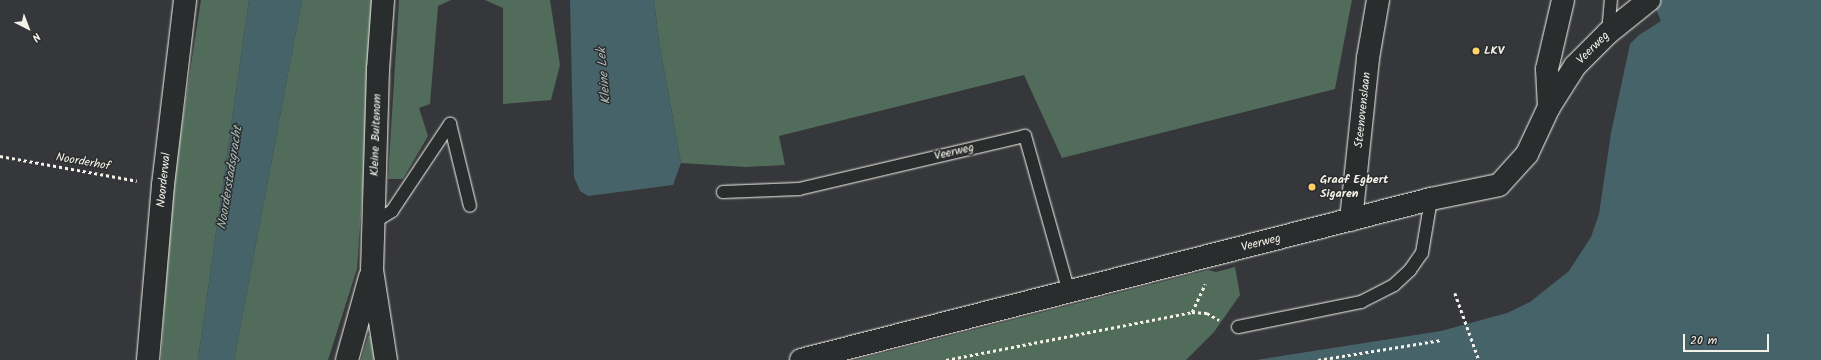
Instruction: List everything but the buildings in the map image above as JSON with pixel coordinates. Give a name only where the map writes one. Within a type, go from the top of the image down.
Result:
[{"type":"street","name":"Noorderwal","points":[[148,360],[163,185],[185,0]]},
{"type":"street","name":"Kleine Buitenom","points":[[383,0],[372,270],[386,360]]},
{"type":"street","name":"Steenovenslaan","points":[[1351,220],[1368,58],[1378,0]]},
{"type":"street","name":"Veerweg","points":[[1549,107],[1547,69],[1563,0]]},
{"type":"street","name":"Veerweg","points":[[801,360],[1069,293],[1431,199],[1499,185],[1527,154],[1549,107],[1575,66],[1608,33],[1649,0]]},
{"type":"street","name":"Kleine Buitenom","points":[[347,360],[372,270]]},
{"type":"lane","points":[[1608,33],[1611,0]]},
{"type":"lane","points":[[374,222],[392,212],[450,124],[470,206]]},
{"type":"lane","name":"Veerweg","points":[[723,192],[799,189],[1025,136],[1069,293]]},
{"type":"lane","points":[[1238,327],[1361,302],[1394,285],[1410,270],[1422,253],[1431,199]]},
{"type":"path","name":"Noorderhof","points":[[0,156],[163,185]]},
{"type":"path","points":[[1192,312],[1218,254]]},
{"type":"path","points":[[1455,293],[1479,360]]},
{"type":"path","points":[[946,360],[1192,312],[1207,313],[1220,321]]},
{"type":"path","points":[[1318,360],[1441,340]]},
{"type":"green space","points":[[201,0],[249,0],[198,360],[161,360],[171,195]]},
{"type":"green space","points":[[302,0],[376,0],[357,269],[328,360],[234,360]]},
{"type":"green space","points":[[399,0],[451,0],[438,6],[430,104],[419,108],[428,136],[403,179],[388,179]]},
{"type":"green space","points":[[485,0],[550,0],[560,65],[551,100],[503,104],[503,8]]},
{"type":"green space","points":[[654,0],[1352,0],[1335,89],[1062,158],[1024,75],[779,136],[785,165],[746,167],[681,163],[659,42]]},
{"type":"green space","points":[[1235,267],[1240,295],[1214,332],[1186,360],[855,360],[1208,270],[1216,272]]},
{"type":"green space","points":[[371,335],[379,360],[361,360],[368,336]]},
{"type":"water","name":"Noorderstadsgracht","points":[[249,0],[302,0],[234,360],[198,360]]},
{"type":"water","name":"Kleine Lek","points":[[570,0],[654,0],[659,42],[681,163],[673,185],[588,196],[580,191],[574,177]]},
{"type":"water","points":[[1652,0],[1821,0],[1821,360],[1256,360],[1441,331],[1507,313],[1530,302],[1569,271],[1591,237],[1599,214],[1611,133],[1630,44],[1639,35],[1661,21]]},
{"type":"place","name":"LKV","points":[[1476,51]]},
{"type":"place","name":"Graaf Egbert Sigaren","points":[[1312,187]]}]
